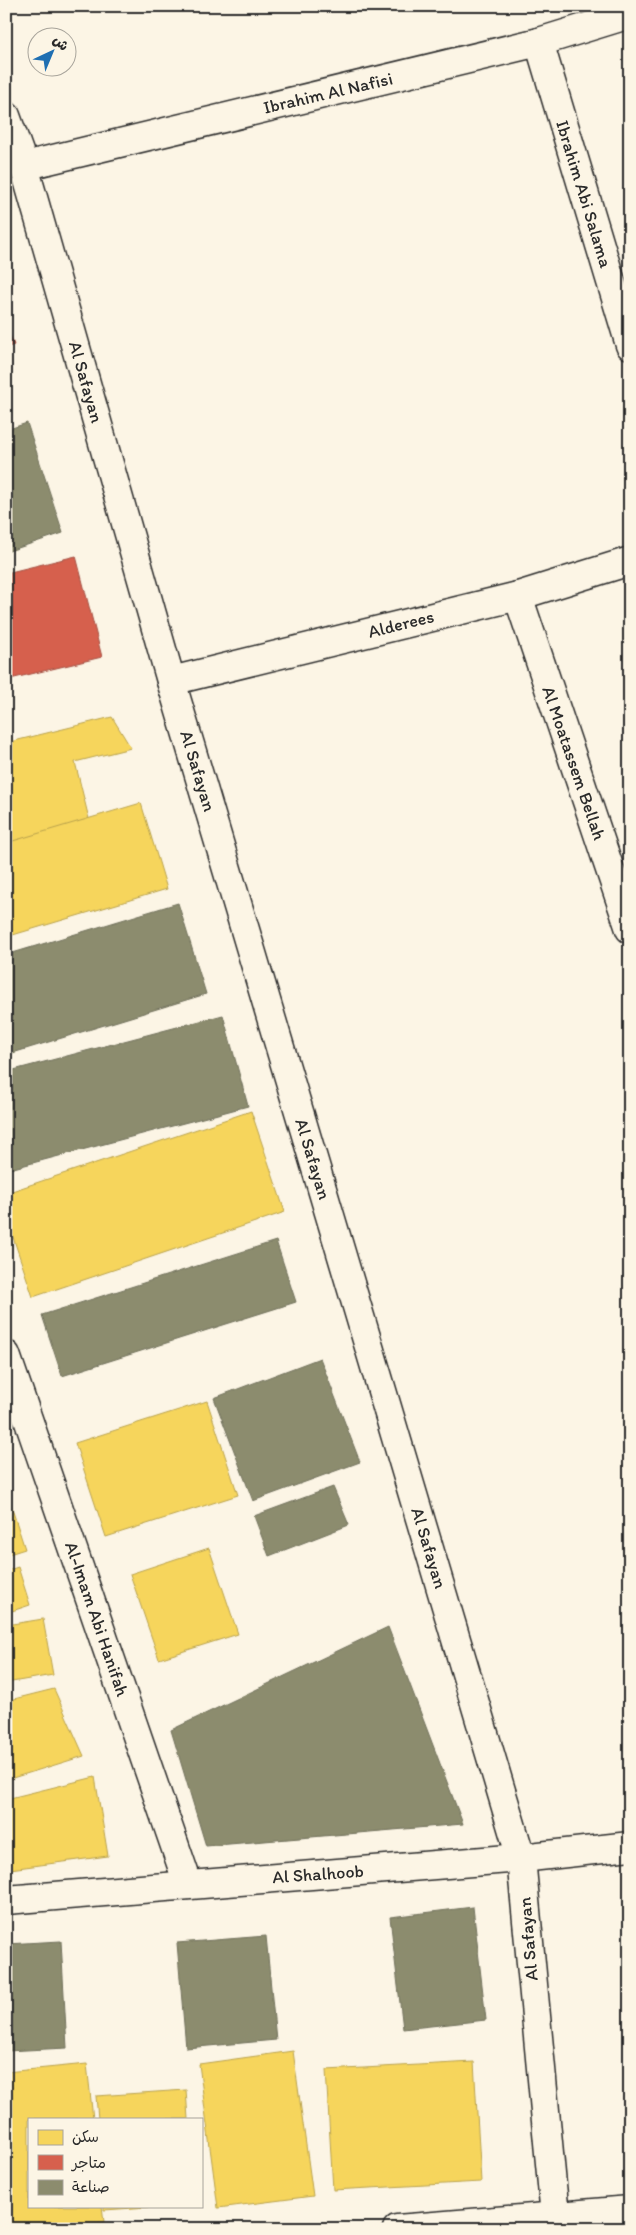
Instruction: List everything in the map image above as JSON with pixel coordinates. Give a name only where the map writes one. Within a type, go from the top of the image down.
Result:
[{"type":"street","name":"Ibrahim Al Nafisi","points":[[24,166],[539,42],[581,16],[630,14]]},
{"type":"street","name":"Ibrahim Abi Salama","points":[[539,42],[630,345]]},
{"type":"street","name":"Al Safayan","points":[[6,116],[24,166],[171,681],[521,1858],[554,2216]]},
{"type":"street","name":"Alderees","points":[[171,681],[518,596],[630,561]]},
{"type":"street","name":"Al Moatassem Bellah","points":[[518,596],[630,929]]},
{"type":"street","name":"Al-Imam Abi Hanifah","points":[[6,1355],[188,1884]]},
{"type":"street","name":"Al Shalhoob","points":[[6,1900],[521,1858],[630,1846]]},
{"type":"street","points":[[397,2229],[630,2210]]},
{"type":"building: سكن","points":[[112,717],[131,748],[75,762],[90,823],[6,843],[6,743]]},
{"type":"building: سكن","points":[[141,803],[167,889],[6,937],[6,843]]},
{"type":"building: سكن","points":[[251,1111],[285,1212],[33,1297],[6,1216],[6,1193]]},
{"type":"building: سكن","points":[[207,1401],[238,1495],[106,1537],[75,1443]]},
{"type":"building: سكن","points":[[6,1490],[25,1549],[6,1555]]},
{"type":"building: سكن","points":[[209,1548],[238,1634],[159,1659],[130,1574]]},
{"type":"building: سكن","points":[[18,1567],[30,1605],[6,1613],[6,1571]]},
{"type":"building: سكن","points":[[43,1619],[53,1675],[6,1683],[6,1625]]},
{"type":"building: سكن","points":[[54,1689],[84,1756],[6,1780],[6,1701]]},
{"type":"building: سكن","points":[[95,1777],[108,1856],[10,1869],[6,1856],[6,1799]]},
{"type":"building: سكن","points":[[293,2051],[313,2196],[218,2208],[199,2064]]},
{"type":"building: سكن","points":[[474,2062],[481,2182],[333,2190],[326,2070]]},
{"type":"building: سكن","points":[[87,2064],[93,2118],[28,2118],[28,2208],[102,2208],[104,2222],[6,2229],[6,2072]]},
{"type":"building: سكن","points":[[186,2090],[188,2118],[98,2118],[96,2096]]},
{"type":"building: سكن","points":[[104,2208],[134,2208],[104,2210]]},
{"type":"building: متاجر","points":[[6,325],[14,345],[6,348]]},
{"type":"building: متاجر","points":[[76,556],[102,657],[6,680],[6,573]]},
{"type":"building: صناعة","points":[[27,423],[63,533],[6,552],[6,430]]},
{"type":"building: صناعة","points":[[178,903],[206,994],[6,1055],[6,955]]},
{"type":"building: صناعة","points":[[223,1015],[248,1106],[6,1170],[6,1072]]},
{"type":"building: صناعة","points":[[276,1241],[296,1302],[62,1376],[42,1315]]},
{"type":"building: صناعة","points":[[320,1358],[360,1462],[253,1501],[214,1398]]},
{"type":"building: صناعة","points":[[333,1487],[349,1525],[269,1556],[254,1516]]},
{"type":"building: صناعة","points":[[388,1627],[463,1824],[206,1846],[171,1730]]},
{"type":"building: صناعة","points":[[473,1907],[486,2020],[403,2029],[390,1917]]},
{"type":"building: صناعة","points":[[266,1936],[276,2040],[186,2048],[177,1943]]},
{"type":"building: صناعة","points":[[61,1941],[67,2048],[6,2051],[6,1944]]}]
